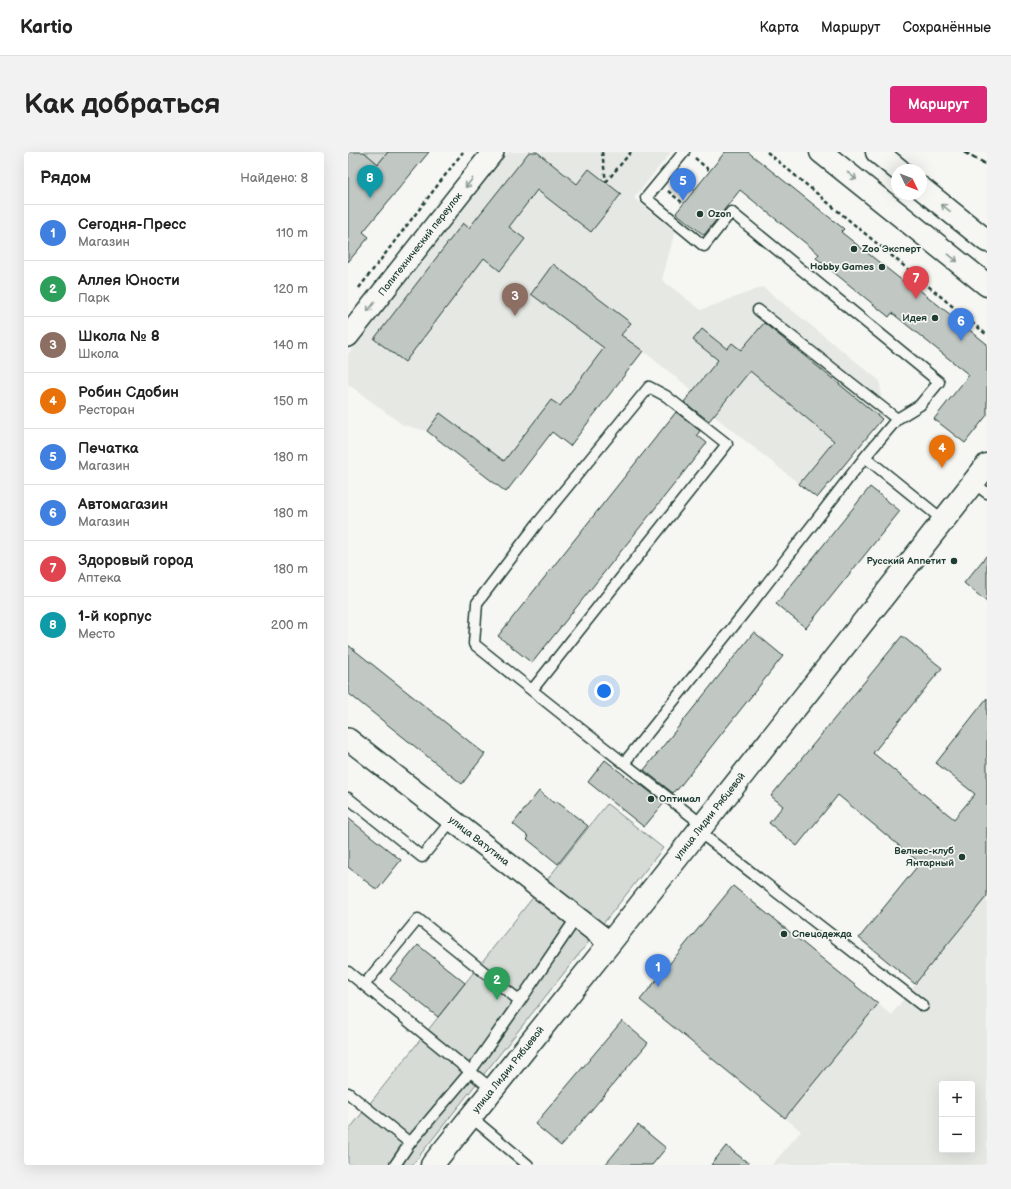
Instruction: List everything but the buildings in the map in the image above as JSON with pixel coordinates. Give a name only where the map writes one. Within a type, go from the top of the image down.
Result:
[{"type":"street","name":"Политехнический переулок","points":[[348,336],[493,152]]},
{"type":"street","points":[[821,152],[987,285]]},
{"type":"street","points":[[877,152],[892,164]]},
{"type":"street","points":[[927,193],[987,242]]},
{"type":"street","name":"улица Лидии Рябцевой","points":[[432,1165],[610,943],[943,520],[980,488],[987,466]]},
{"type":"street","name":"улица Ватутина","points":[[348,739],[610,943]]},
{"type":"lane","points":[[624,763],[896,419],[920,405],[939,382],[731,212],[704,246],[646,198],[684,152]]},
{"type":"lane","points":[[758,310],[896,419]]},
{"type":"lane","points":[[532,690],[727,444],[666,396],[649,387],[537,524],[477,603],[474,644],[624,763],[700,828],[923,1006]]},
{"type":"lane","points":[[865,457],[943,520]]},
{"type":"lane","points":[[348,798],[422,857],[452,820]]},
{"type":"lane","points":[[395,1165],[410,1143],[470,1072],[577,917]]},
{"type":"lane","points":[[364,985],[418,919],[520,1001]]},
{"type":"lane","points":[[348,972],[493,1090]]},
{"type":"lane","points":[[348,1093],[410,1143]]},
{"type":"lane","points":[[470,1117],[528,1165]]},
{"type":"path","points":[[358,289],[463,152]]},
{"type":"path","points":[[602,152],[606,182],[631,152]]},
{"type":"path","points":[[767,152],[987,335]]},
{"type":"path","points":[[694,157],[710,171]]},
{"type":"path","points":[[670,169],[694,191]]},
{"type":"path","points":[[659,183],[684,204]]},
{"type":"shaded area","points":[[364,152],[388,152],[378,164]]},
{"type":"shaded area","points":[[508,152],[671,152],[634,198],[675,231],[662,280],[701,310],[763,287],[880,381],[882,419],[817,498],[688,395],[692,390],[643,351],[570,446],[552,432],[506,492],[427,431],[403,425],[348,384],[348,354]]},
{"type":"shaded area","points":[[607,804],[663,848],[412,1165],[348,1165],[348,1131]]},
{"type":"shaded area","points":[[987,896],[987,1165],[772,1165],[801,1131],[785,1118],[878,1004],[891,1015]]},
{"type":"railway","points":[[964,152],[987,165]]},
{"type":"place","name":"1-й корпус","points":[[370,198]]},
{"type":"place","name":"Печатка","points":[[683,201]]},
{"type":"place","name":"Ozon","points":[[700,214]]},
{"type":"place","name":"Zoo Эксперт","points":[[854,249]]},
{"type":"place","name":"Hobby Games","points":[[882,267]]},
{"type":"place","name":"Здоровый город","points":[[916,299]]},
{"type":"place","name":"Школа № 8","points":[[515,316]]},
{"type":"place","name":"Идея","points":[[935,318]]},
{"type":"place","name":"Автомагазин","points":[[961,341]]},
{"type":"place","name":"Робин Сдобин","points":[[942,468]]},
{"type":"place","name":"Русский Аппетит","points":[[954,561]]},
{"type":"place","name":"Оптимал","points":[[651,799]]},
{"type":"place","name":"Велнес-клуб Янтарный","points":[[962,857]]},
{"type":"place","name":"Спецодежда","points":[[784,934]]},
{"type":"place","name":"Сегодня-Пресс","points":[[658,987]]},
{"type":"place","name":"Аллея Юности","points":[[497,1000]]}]
